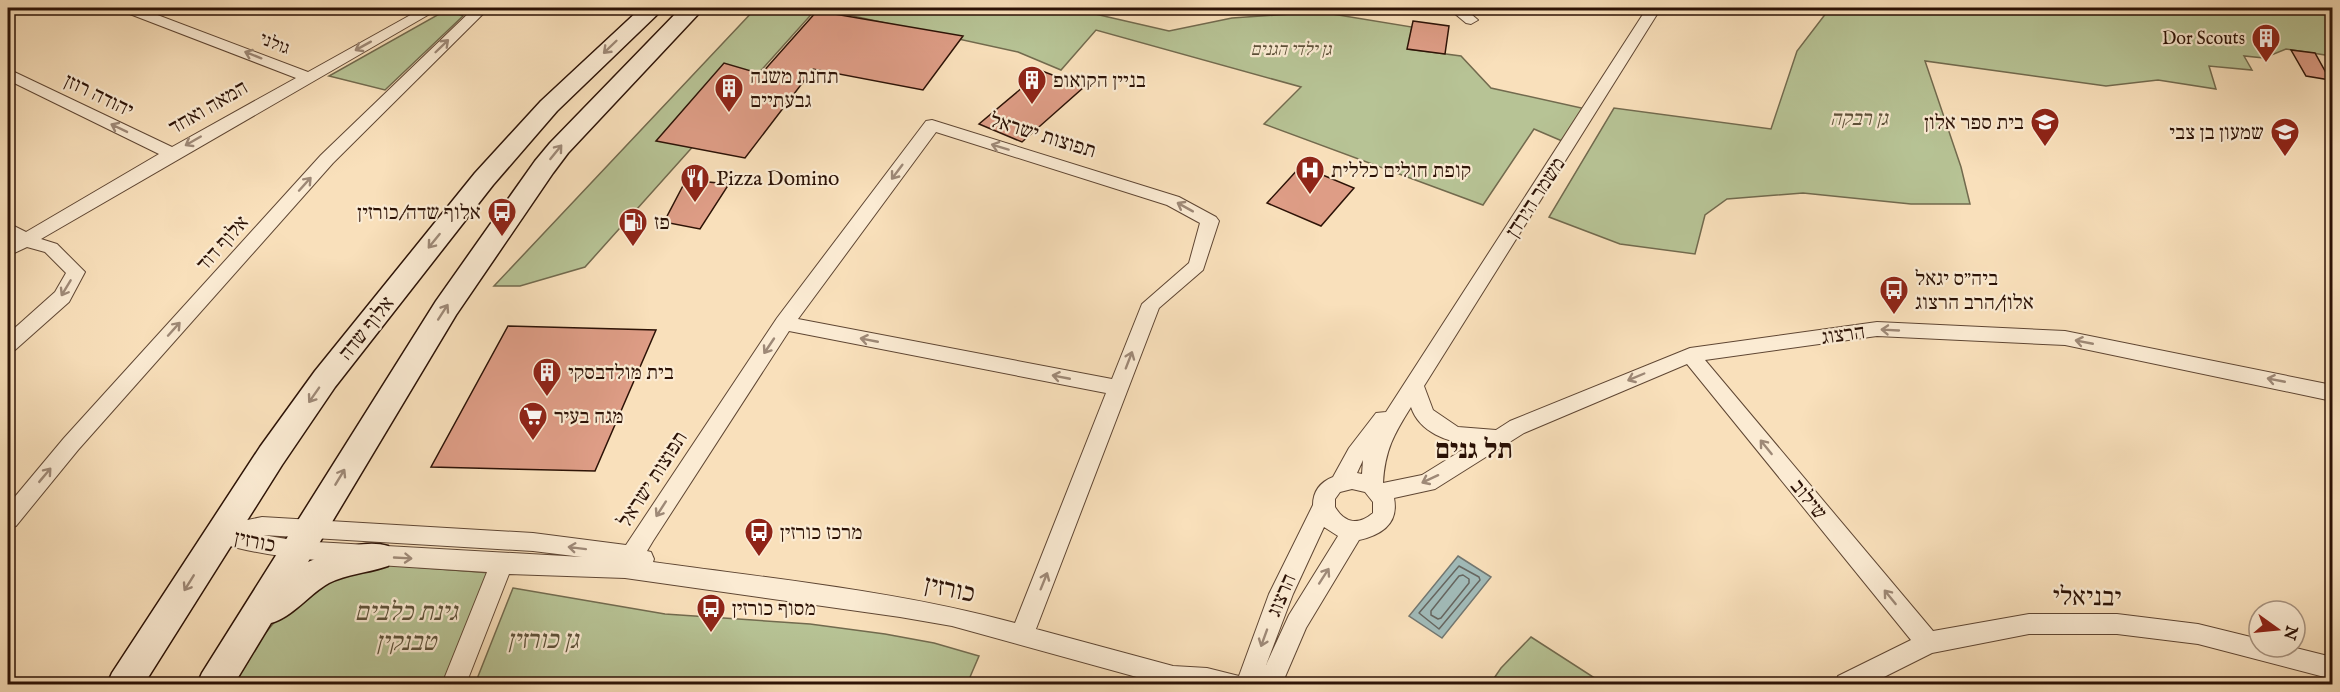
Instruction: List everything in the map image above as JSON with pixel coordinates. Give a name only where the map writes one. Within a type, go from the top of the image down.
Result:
[{"type":"main road","name":"אלוף שדה","points":[[125,684],[221,534],[325,379],[484,179],[549,106],[653,8]]},
{"type":"main road","points":[[215,684],[446,308],[544,167],[559,148],[693,8]]},
{"type":"main road","points":[[238,645],[269,611],[312,575],[335,564],[376,556]]},
{"type":"street","name":"גולני","points":[[128,8],[308,76]]},
{"type":"street","name":"המאה ואחד","points":[[8,250],[308,76],[433,8]]},
{"type":"street","points":[[1455,8],[1471,20]]},
{"type":"street","name":"משמר הירדן","points":[[1376,489],[1374,460],[1382,436],[1613,76],[1654,8]]},
{"type":"street","name":"אלוף דוד","points":[[8,520],[70,444],[327,159],[475,9]]},
{"type":"street","name":"יהודה רוזן","points":[[8,74],[172,154]]},
{"type":"street","name":"תפוצות ישראל","points":[[628,562],[784,323],[932,125],[1173,201],[1210,221],[1197,266],[1151,304],[1022,635]]},
{"type":"street","points":[[8,229],[26,240],[51,248],[76,272],[62,297],[8,345]]},
{"type":"street","points":[[784,323],[1118,388]]},
{"type":"street","name":"הרצוג","points":[[1376,489],[1427,483],[1517,427],[1690,355],[1877,329],[2065,338],[2332,393]]},
{"type":"street","name":"שילוב","points":[[1690,355],[1928,643]]},
{"type":"street","points":[[1414,386],[1424,415],[1454,435],[1498,438]]},
{"type":"street","name":"משמר הירדן","points":[[1342,481],[1356,454],[1414,386]]},
{"type":"street","points":[[1352,480],[1376,489],[1386,508],[1380,523],[1363,531],[1353,531],[1334,524],[1323,508],[1327,490],[1342,481],[1352,480]]},
{"type":"street","name":"הרצוג","points":[[1248,684],[1275,609],[1298,556],[1323,508]]},
{"type":"street","name":"הרצוג","points":[[1270,684],[1297,622],[1353,531]]},
{"type":"street","name":"כורזין","points":[[221,534],[253,543],[305,539],[533,542],[715,580],[952,616],[1167,675],[1190,684]]},
{"type":"street","name":"כורזין","points":[[305,539],[376,556],[502,563],[628,562]]},
{"type":"street","points":[[454,684],[502,563]]},
{"type":"street","name":"יבניאלי","points":[[1847,684],[1928,643],[2029,624],[2117,624],[2198,634],[2332,668]]},
{"type":"street","name":"כורזין","points":[[1167,675],[1231,684]]},
{"type":"green space","points":[[756,8],[817,8],[585,267],[520,286],[494,286]]},
{"type":"green space","name":"גן ילדי הגנים","points":[[817,8],[1069,8],[1169,31],[1232,18],[1320,12],[1412,27],[1408,49],[1461,56],[1491,88],[1586,109],[1569,144],[1534,129],[1483,205],[1264,124],[1301,87],[1096,30],[1061,70],[1018,52]]},
{"type":"green space","name":"גן רבקה","points":[[1830,8],[2332,8],[2332,37],[2330,40],[2332,56],[2286,49],[2264,58],[2244,56],[2252,70],[2209,66],[2216,89],[2158,80],[2106,86],[1925,61],[1961,167],[1970,204],[1911,204],[1803,193],[1727,199],[1705,215],[1695,254],[1620,244],[1549,217],[1614,108],[1771,129],[1797,51]]},
{"type":"green space","points":[[448,9],[463,16],[385,90],[329,76]]},
{"type":"green space","name":"גינת כלבים טבנקין","points":[[388,565],[491,573],[446,684],[229,684],[265,633],[308,588],[336,574]]},
{"type":"green space","name":"גן כורזין","points":[[513,588],[665,614],[810,624],[885,634],[934,643],[979,656],[967,684],[475,684]]},
{"type":"green space","points":[[1531,637],[1604,684],[1490,684],[1501,668]]},
{"type":"water","points":[[1458,556],[1491,577],[1442,638],[1409,616]]},
{"type":"building","points":[[817,11],[963,36],[923,90],[813,69],[745,158],[656,141],[724,63],[761,74]]},
{"type":"building","points":[[1413,21],[1449,26],[1445,54],[1407,49]]},
{"type":"building","points":[[2291,50],[2315,53],[2330,80],[2306,76]]},
{"type":"building","name":"בניין הקואופ","points":[[1042,71],[1084,87],[1022,142],[979,124]]},
{"type":"building","name":"קופת חולים כללית","points":[[1301,166],[1354,188],[1321,226],[1267,203]]},
{"type":"building","name":"Pizza Domino","points":[[686,180],[729,184],[700,229],[664,222]]},
{"type":"building","name":"בית מולדבסקי","points":[[508,326],[656,330],[595,471],[431,467]]},
{"type":"place","name":"Dor Scouts","points":[[2266,64]]},
{"type":"place","name":"בניין הקואופ","points":[[1032,106]]},
{"type":"place","name":"תחנת משנה גבעתיים","points":[[729,114]]},
{"type":"place","name":"בית ספר אלון","points":[[2045,148]]},
{"type":"place","name":"שמעון בן צבי","points":[[2285,158]]},
{"type":"place","name":"קופת חולים כללית","points":[[1310,196]]},
{"type":"place","name":"Pizza Domino","points":[[695,204]]},
{"type":"place","name":"אלוף שדה/כורזין","points":[[502,238]]},
{"type":"place","name":"פז","points":[[633,248]]},
{"type":"place","name":"ביה״ס יגאל אלון/הרב הרצוג","points":[[1894,316]]},
{"type":"place","name":"בית מולדבסקי","points":[[547,398]]},
{"type":"place","name":"מגה בעיר","points":[[533,442]]},
{"type":"place","name":"מרכז כורזין","points":[[759,558]]},
{"type":"place","name":"מסוף כורזין","points":[[711,634]]},
{"type":"district","name":"תל גנים","points":[[1474,449]]}]
